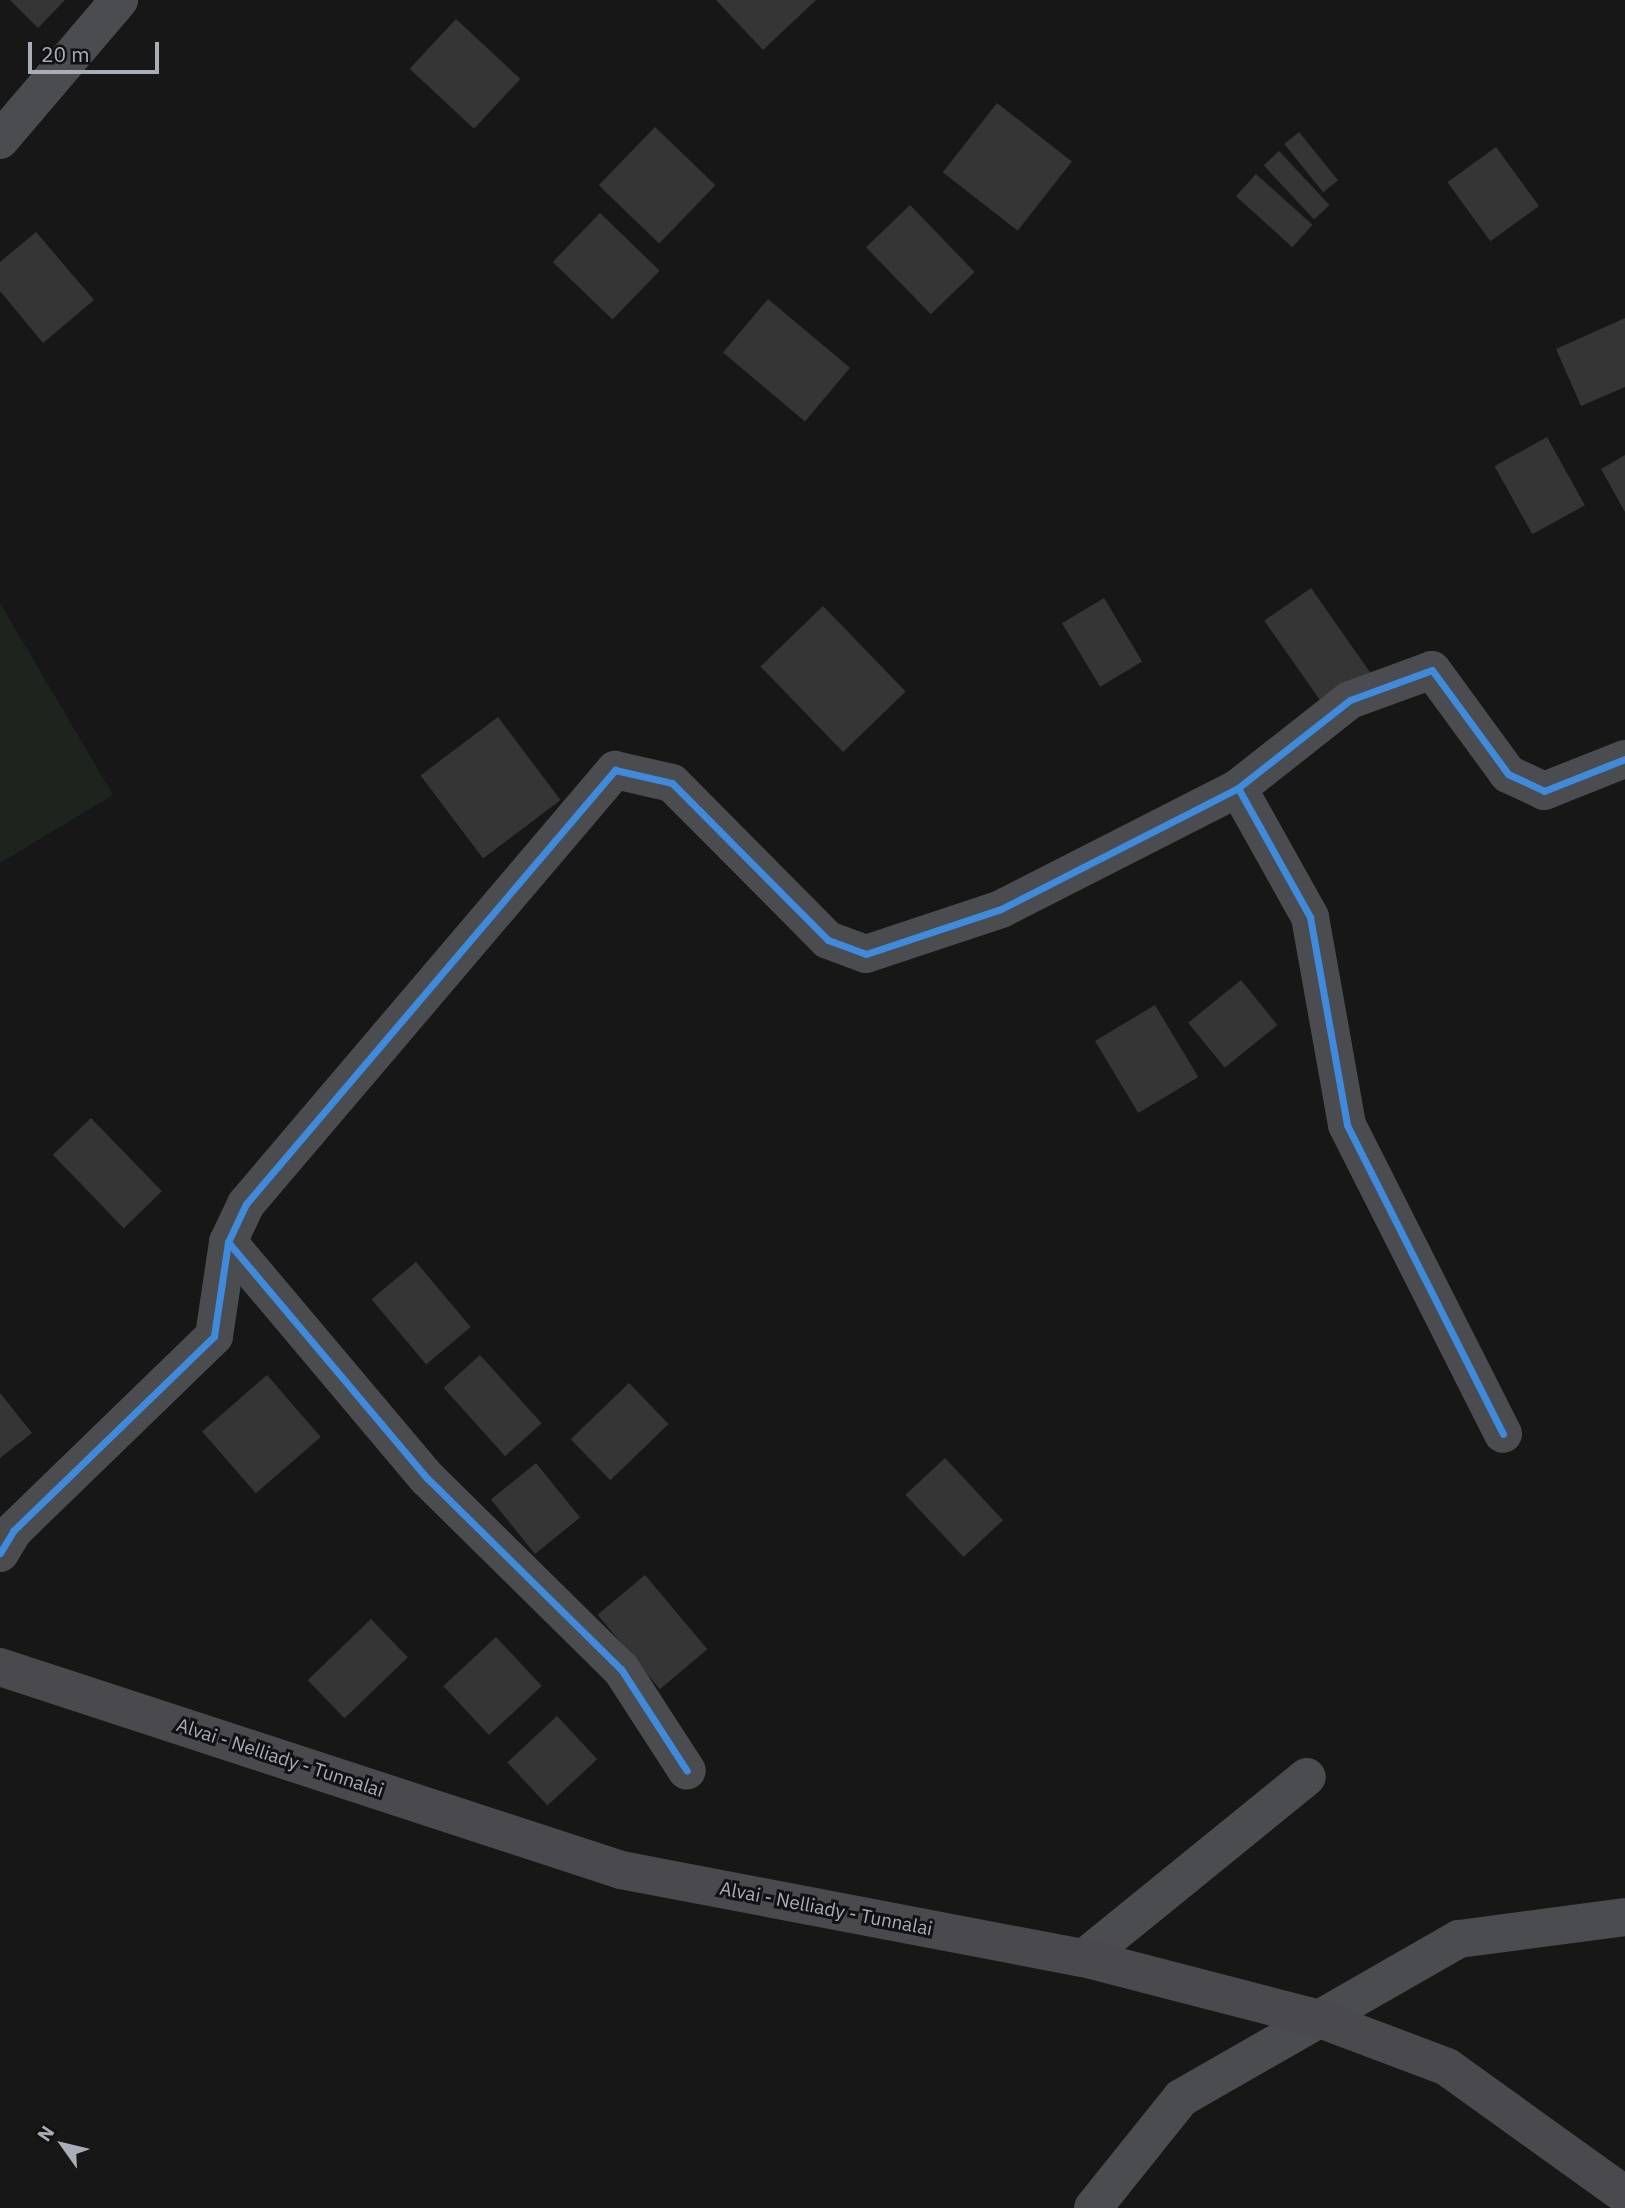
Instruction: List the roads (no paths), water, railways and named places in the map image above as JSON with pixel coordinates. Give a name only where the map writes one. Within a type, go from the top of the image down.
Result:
[{"type":"main road","name":"Alvai - Nelliady - Tunnalai","points":[[0,1667],[621,1870],[1084,1958],[1320,2020],[1447,2067],[1625,2195]]},
{"type":"street","points":[[0,140],[118,0]]},
{"type":"street","points":[[0,1553],[13,1531],[214,1336],[228,1242],[246,1204],[615,770],[672,783],[828,940],[866,954],[1001,909],[1238,788],[1350,700],[1432,670],[1508,774],[1544,791],[1625,759]]},
{"type":"street","points":[[1238,788],[1310,916],[1347,1125],[1503,1434]]},
{"type":"street","points":[[228,1242],[427,1478],[621,1669],[687,1771]]},
{"type":"street","points":[[1084,1958],[1307,1777]]},
{"type":"street","points":[[1093,2208],[1181,2098],[1459,1939],[1625,1916]]}]
